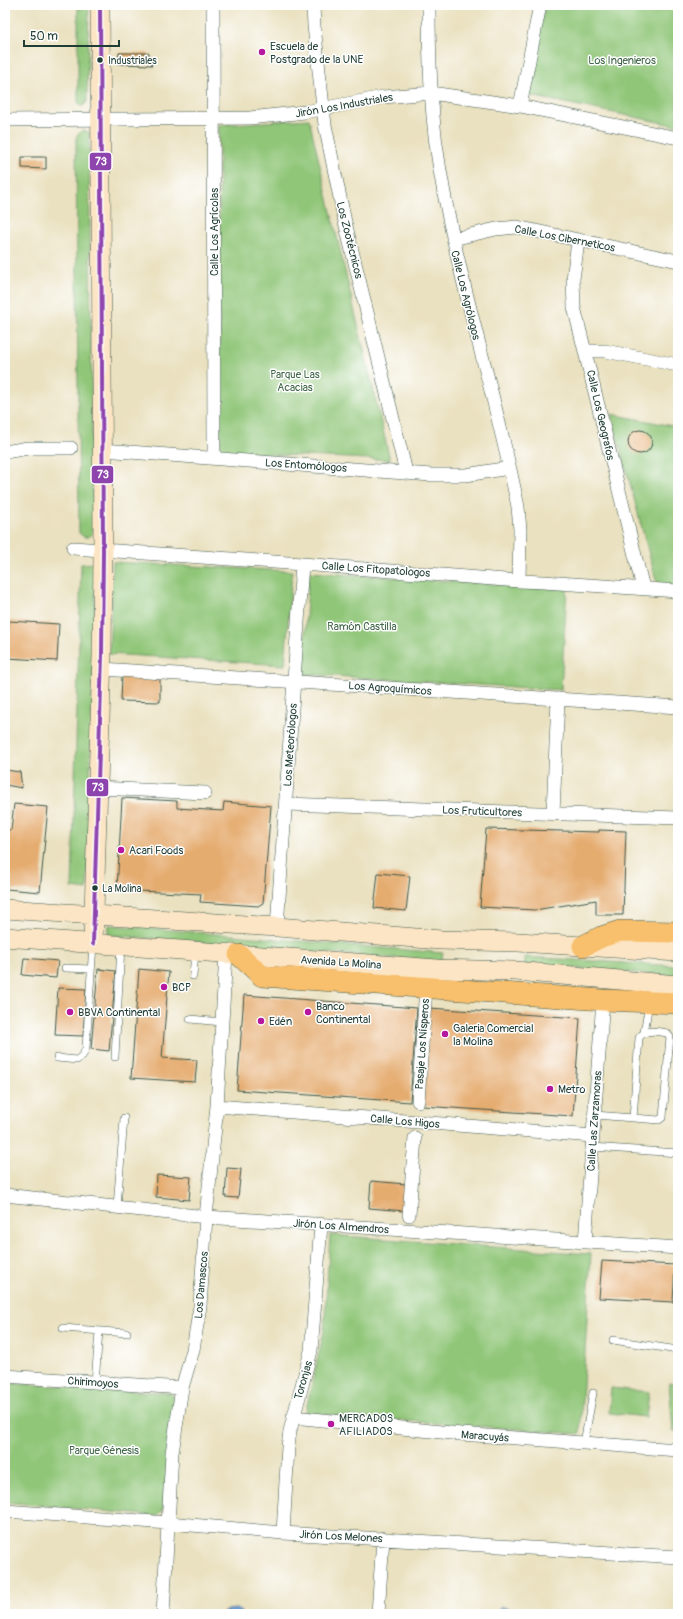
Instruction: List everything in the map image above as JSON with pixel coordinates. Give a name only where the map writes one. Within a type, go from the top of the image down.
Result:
[{"type":"main road","points":[[93,944],[102,669],[103,550],[100,5]]},
{"type":"main road","points":[[5,909],[277,927],[441,940],[678,952]]},
{"type":"main road","points":[[62,941],[63,913]]},
{"type":"main road","points":[[583,946],[608,934],[620,931],[678,932]]},
{"type":"main road","name":"Avenida La Molina","points":[[5,937],[437,969],[498,971],[650,992],[678,985]]},
{"type":"main road","points":[[437,969],[430,966],[425,960],[424,952],[427,945],[433,941],[441,940]]},
{"type":"main road","points":[[233,954],[262,976],[603,1000],[650,992],[678,1003]]},
{"type":"main road","points":[[498,971],[548,997]]},
{"type":"street","name":"Calle Los Agrícolas","points":[[213,5],[214,458]]},
{"type":"street","name":"Los Zootécnicos","points":[[314,5],[322,108],[345,222],[406,472]]},
{"type":"street","name":"Calle Los Agrólogos","points":[[429,5],[431,93],[436,146],[453,239],[509,468],[519,518],[519,581]]},
{"type":"street","points":[[520,106],[540,5]]},
{"type":"street","name":"Jirón Los Industriales","points":[[5,120],[214,119],[288,114],[383,97],[431,93],[520,106],[678,138]]},
{"type":"street","name":"Calle Los Ciberneticos","points":[[453,239],[496,228],[510,227],[678,261]]},
{"type":"street","name":"Calle Los Geografos","points":[[578,241],[572,289],[574,307],[643,588]]},
{"type":"street","points":[[586,351],[605,350],[678,365]]},
{"type":"street","points":[[5,452],[28,448],[71,448]]},
{"type":"street","name":"Los Entomólogos","points":[[102,450],[431,474],[466,475],[509,468]]},
{"type":"street","name":"Calle Los Fitopatologos","points":[[73,548],[519,581],[678,591]]},
{"type":"street","name":"Los Meteorólogos","points":[[277,927],[302,564]]},
{"type":"street","name":"Los Agroquímicos","points":[[102,669],[678,707]]},
{"type":"street","points":[[553,813],[558,699]]},
{"type":"street","points":[[98,788],[205,793]]},
{"type":"street","name":"Los Fruticultores","points":[[286,804],[678,818]]},
{"type":"street","name":"Los Damascos","points":[[163,1614],[172,1453],[182,1388],[193,1350],[200,1306],[206,1217],[217,1106],[222,1022],[233,954]]},
{"type":"street","name":"Pasaje Los Nísperos","points":[[418,1101],[426,988]]},
{"type":"street","name":"Calle Las Zarzamoras","points":[[586,1242],[603,1000]]},
{"type":"street","name":"Calle Los Higos","points":[[217,1106],[593,1142]]},
{"type":"street","points":[[409,1215],[415,1138]]},
{"type":"street","name":"Jirón Los Almendros","points":[[5,1195],[206,1217],[678,1248]]},
{"type":"street","name":"Toronjas","points":[[283,1533],[288,1447],[293,1417],[311,1351],[321,1225]]},
{"type":"street","name":"Chirimoyos","points":[[5,1376],[182,1388]]},
{"type":"street","name":"Maracuyás","points":[[293,1417],[461,1434],[678,1450]]},
{"type":"street","name":"Jirón Los Melones","points":[[5,1511],[168,1522],[283,1533],[678,1557]]},
{"type":"street","points":[[378,1614],[382,1538]]},
{"type":"lane","points":[[57,1058],[77,1060],[83,1055],[86,1048],[93,944]]},
{"type":"lane","points":[[115,1057],[121,946]]},
{"type":"lane","points":[[193,976],[195,952]]},
{"type":"lane","points":[[65,968],[91,969]]},
{"type":"lane","points":[[644,1033],[650,992]]},
{"type":"lane","points":[[190,1019],[222,1022]]},
{"type":"lane","points":[[595,1115],[633,1118],[659,1120],[663,1117],[665,1112],[670,1037],[667,1033],[648,1031],[639,1038],[633,1118]]},
{"type":"lane","points":[[117,1207],[124,1118]]},
{"type":"lane","points":[[593,1142],[678,1153]]},
{"type":"lane","points":[[63,1328],[127,1333]]},
{"type":"lane","points":[[95,1383],[99,1331]]},
{"type":"lane","points":[[614,1340],[678,1350]]},
{"type":"lane","points":[[584,1443],[593,1393]]},
{"type":"green space","points":[[78,5],[89,5],[87,102],[82,107],[78,102]]},
{"type":"green space","name":"Los Ingenieros","points":[[545,5],[678,5],[678,126],[526,95]]},
{"type":"green space","name":"Parque Las Acacias","points":[[309,119],[390,460],[220,452],[219,125]]},
{"type":"green space","points":[[83,130],[89,132],[93,532],[89,537],[84,537],[79,533],[76,139],[77,135]]},
{"type":"green space","points":[[611,414],[678,427],[678,588],[661,585],[656,580]]},
{"type":"green space","points":[[113,562],[292,571],[285,665],[109,654]]},
{"type":"green space","points":[[96,563],[87,890],[72,888],[81,564]]},
{"type":"green space","name":"Ramón Castilla","points":[[309,572],[567,589],[561,690],[302,674]]},
{"type":"green space","points":[[109,925],[443,953],[441,962],[108,935]]},
{"type":"green space","points":[[525,957],[678,966],[678,976],[525,965]]},
{"type":"green space","points":[[330,1235],[591,1254],[580,1434],[305,1413],[324,1331]]},
{"type":"green space","name":"Parque Génesis","points":[[5,1383],[170,1393],[175,1398],[163,1510],[156,1516],[5,1502]]},
{"type":"green space","points":[[669,1383],[678,1383],[678,1431],[673,1431]]},
{"type":"green space","points":[[611,1388],[649,1392],[646,1417],[609,1413]]},
{"type":"water","points":[[501,1607],[509,1608],[513,1614],[499,1614],[499,1609]]},
{"type":"water","points":[[227,1610],[240,1610],[242,1614],[221,1614]]},
{"type":"building","points":[[119,53],[149,53],[152,65],[118,64]]},
{"type":"building","points":[[5,57],[7,57],[8,73],[5,72]]},
{"type":"building","points":[[22,157],[46,157],[46,169],[22,168]]},
{"type":"building","points":[[635,430],[645,430],[652,437],[652,447],[645,454],[635,454],[628,447],[628,437]]},
{"type":"building","points":[[9,621],[59,624],[57,661],[7,658]]},
{"type":"building","points":[[122,675],[160,676],[160,702],[121,701]]},
{"type":"building","points":[[5,770],[20,772],[22,788],[5,785]]},
{"type":"building","points":[[122,798],[177,801],[177,808],[223,811],[224,802],[271,806],[263,903],[258,906],[200,902],[201,894],[117,890]]},
{"type":"building","points":[[14,804],[48,807],[40,892],[6,889],[5,829],[11,830]]},
{"type":"building","points":[[486,829],[599,832],[599,830],[626,831],[623,915],[596,915],[596,900],[535,910],[480,907]]},
{"type":"building","points":[[378,873],[410,876],[406,911],[374,908]]},
{"type":"building","points":[[24,958],[58,961],[56,978],[22,975]]},
{"type":"building","points":[[98,969],[116,971],[109,1051],[91,1049]]},
{"type":"building","points":[[139,969],[169,972],[162,1058],[197,1060],[195,1082],[131,1078]]},
{"type":"building","name":"BBVA Continental","points":[[58,988],[86,989],[83,1036],[55,1035]]},
{"type":"building","points":[[244,995],[417,1008],[410,1102],[237,1090]]},
{"type":"building","points":[[429,1008],[580,1018],[573,1116],[422,1106]]},
{"type":"building","points":[[227,1168],[241,1169],[238,1198],[225,1197]]},
{"type":"building","points":[[157,1175],[191,1177],[189,1200],[156,1197]]},
{"type":"building","points":[[371,1181],[406,1184],[404,1211],[369,1208]]},
{"type":"building","points":[[602,1261],[675,1265],[673,1302],[599,1298]]},
{"type":"transit line","name":"73","points":[[93,944],[102,655],[103,550],[100,5]]},
{"type":"place","name":"Escuela de Postgrado de la UNE","points":[[262,52]]},
{"type":"place","name":"Industriales","points":[[100,60]]},
{"type":"place","name":"Acari Foods","points":[[121,850]]},
{"type":"place","name":"La Molina","points":[[95,888]]},
{"type":"place","name":"BCP","points":[[164,987]]},
{"type":"place","name":"BBVA Continental","points":[[70,1012]]},
{"type":"place","name":"Banco Continental","points":[[308,1012]]},
{"type":"place","name":"Edén","points":[[261,1021]]},
{"type":"place","name":"Galeria Comercial la Molina","points":[[445,1034]]},
{"type":"place","name":"Metro","points":[[550,1089]]},
{"type":"place","name":"MERCADOS AFILIADOS","points":[[331,1424]]}]
